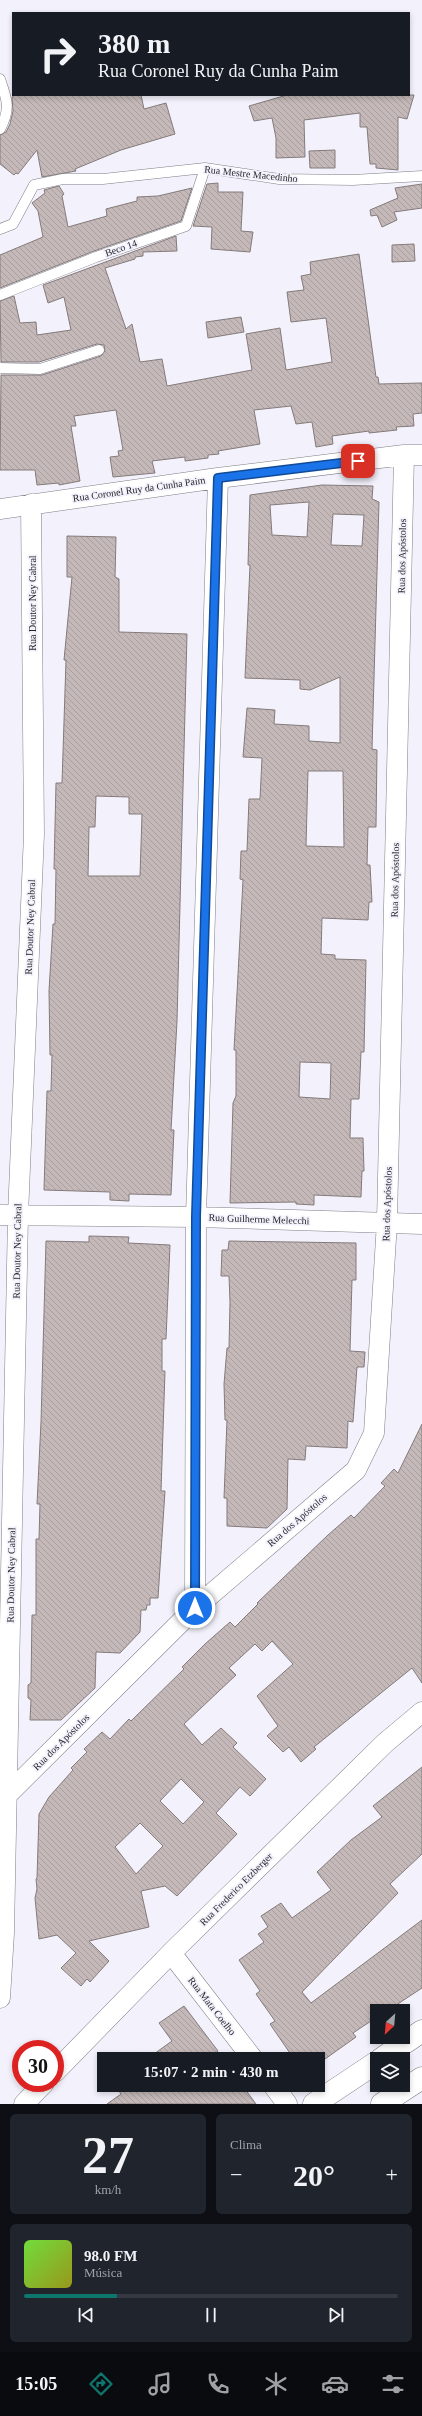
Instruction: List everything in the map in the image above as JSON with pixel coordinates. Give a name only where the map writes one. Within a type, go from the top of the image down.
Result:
[{"type":"main road","points":[[391,2052],[422,2031]]},
{"type":"main road","points":[[314,2104],[370,2067]]},
{"type":"main road","points":[[382,2104],[422,2078]]},
{"type":"street","name":"Rua Coronel Ruy da Cunha Paim","points":[[0,509],[218,478],[413,455]]},
{"type":"street","name":"Rua dos Apóstolos","points":[[6,1796],[195,1608],[356,1470],[374,1433],[387,1222],[413,455]]},
{"type":"street","points":[[195,1608],[196,1217],[218,478]]},
{"type":"street","name":"Rua Doutor Ney Cabral","points":[[0,1998],[6,1796],[9,1215],[34,834],[31,504]]},
{"type":"street","name":"Rua Guilherme Melecchi","points":[[9,1215],[196,1217],[422,1224]]},
{"type":"street","name":"Rua Frederico Etzberger","points":[[64,2063],[172,1953],[385,1743],[422,1712]]},
{"type":"street","name":"Rua Mata Coelho","points":[[172,1953],[248,2052]]},
{"type":"street","points":[[24,2104],[35,2092]]},
{"type":"street","points":[[278,2092],[287,2104]]},
{"type":"lane","points":[[0,79],[8,101],[4,122],[0,129]]},
{"type":"lane","name":"Rua Mestre Macedinho","points":[[0,229],[13,224],[34,185],[63,179],[103,179],[205,168],[279,179],[353,180],[422,176]]},
{"type":"lane","name":"Beco 14","points":[[0,295],[96,257],[186,226],[205,168]]},
{"type":"lane","points":[[0,368],[40,369],[99,350]]},
{"type":"building","points":[[414,95],[407,119],[398,117],[398,170],[376,168],[376,164],[370,164],[367,127],[360,127],[360,113],[304,120],[305,157],[276,158],[276,138],[272,118],[254,121],[249,106],[284,96]]},
{"type":"building","points":[[141,96],[144,109],[166,103],[175,134],[121,150],[75,169],[76,171],[42,177],[37,150],[18,174],[16,173],[14,175],[0,164],[0,135],[6,132],[10,124],[13,111],[12,97]]},
{"type":"building","points":[[335,150],[335,168],[310,168],[309,151]]},
{"type":"building","points":[[218,183],[218,192],[243,192],[241,231],[253,232],[250,252],[211,249],[212,227],[193,226],[207,184]]},
{"type":"building","points":[[422,184],[422,208],[394,212],[397,220],[382,227],[377,215],[371,216],[370,210],[398,198],[395,188]]},
{"type":"building","points":[[59,186],[64,194],[62,196],[68,227],[107,216],[106,209],[137,201],[137,197],[158,196],[192,188],[181,221],[94,251],[0,288],[0,255],[43,237],[38,211],[32,203],[45,193],[44,190]]},
{"type":"building","points":[[176,236],[177,251],[143,252],[143,256],[135,257],[135,259],[105,268],[126,329],[132,324],[140,362],[162,359],[167,386],[252,370],[246,334],[280,328],[286,370],[332,362],[326,318],[291,322],[287,292],[304,290],[301,276],[311,274],[310,262],[359,254],[376,377],[378,377],[379,384],[422,383],[422,413],[413,414],[414,426],[396,427],[397,430],[369,433],[369,431],[332,436],[333,444],[316,447],[312,422],[296,424],[291,406],[254,410],[260,444],[218,451],[219,454],[208,455],[208,458],[185,461],[185,457],[152,461],[155,473],[113,477],[110,457],[119,456],[118,451],[123,450],[116,410],[74,416],[76,426],[71,426],[80,481],[59,485],[59,483],[37,485],[35,470],[0,470],[1,375],[42,375],[101,356],[105,351],[104,345],[97,344],[39,362],[1,362],[0,301],[14,296],[20,323],[36,322],[37,335],[71,330],[64,297],[48,303],[43,285]]},
{"type":"building","points":[[414,244],[415,261],[392,262],[392,245]]},
{"type":"building","points":[[241,317],[244,332],[208,338],[206,322]]},
{"type":"building","points":[[322,485],[373,486],[372,499],[379,502],[372,749],[377,750],[376,827],[368,827],[367,865],[370,865],[372,902],[369,902],[368,920],[322,918],[321,954],[335,955],[335,959],[366,960],[364,1052],[361,1052],[359,1099],[351,1099],[350,1138],[363,1138],[364,1171],[362,1171],[361,1197],[314,1195],[314,1205],[296,1204],[296,1202],[230,1203],[233,1103],[236,1096],[236,1050],[234,1050],[243,880],[240,879],[241,851],[247,851],[249,799],[260,799],[262,758],[243,757],[247,708],[275,710],[274,724],[309,726],[309,741],[340,743],[340,677],[310,690],[300,689],[300,680],[245,678],[250,565],[248,565],[250,495]],"holes":[[[309,502],[307,537],[272,535],[270,505]],[[333,514],[364,515],[362,546],[331,545]],[[308,771],[343,771],[344,847],[306,846]],[[300,1062],[331,1063],[330,1099],[299,1097]]]},
{"type":"building","points":[[67,536],[116,537],[115,577],[119,579],[119,632],[187,634],[177,1021],[171,1130],[174,1130],[171,1195],[129,1194],[129,1201],[110,1200],[110,1192],[44,1190],[47,1091],[51,1091],[52,1055],[50,1055],[49,991],[53,924],[55,924],[56,869],[54,869],[56,783],[62,783],[66,660],[64,660],[72,577],[67,577]],"holes":[[[96,796],[129,797],[129,814],[142,814],[140,876],[88,876],[89,827],[95,827]]]},
{"type":"building","points":[[89,1236],[129,1237],[128,1243],[170,1245],[166,1339],[162,1339],[162,1371],[165,1371],[161,1491],[165,1491],[158,1598],[150,1598],[150,1605],[147,1605],[146,1610],[141,1610],[140,1632],[120,1653],[96,1652],[95,1688],[61,1720],[30,1720],[31,1700],[28,1698],[28,1685],[31,1683],[32,1615],[36,1615],[36,1539],[39,1539],[40,1504],[37,1504],[46,1241],[89,1242]]},
{"type":"building","points":[[229,1241],[356,1243],[356,1280],[352,1280],[350,1351],[365,1352],[364,1367],[357,1367],[353,1422],[348,1421],[347,1448],[306,1446],[305,1460],[288,1459],[287,1509],[267,1528],[227,1526],[227,1498],[224,1498],[227,1420],[225,1420],[224,1384],[227,1348],[229,1348],[230,1302],[229,1276],[221,1276],[222,1250],[228,1250]]},
{"type":"building","points":[[422,1424],[422,1683],[412,1668],[314,1747],[316,1749],[301,1762],[289,1747],[283,1752],[267,1736],[278,1726],[257,1696],[293,1664],[272,1641],[262,1651],[255,1644],[229,1668],[236,1675],[184,1724],[202,1745],[221,1728],[237,1743],[233,1747],[266,1779],[250,1796],[240,1787],[216,1813],[237,1834],[177,1896],[165,1886],[141,1891],[149,1927],[89,1941],[109,1961],[90,1982],[87,1979],[81,1986],[61,1968],[76,1953],[57,1935],[39,1939],[35,1898],[37,1889],[36,1879],[39,1814],[49,1797],[73,1770],[71,1768],[87,1752],[84,1749],[102,1732],[110,1739],[129,1719],[131,1721],[184,1669],[182,1667],[205,1644],[230,1622],[235,1627],[258,1604],[257,1603],[328,1535],[351,1515],[354,1518],[385,1486],[381,1483],[394,1469],[398,1473]],"holes":[[[181,1779],[204,1802],[183,1824],[160,1801]],[[140,1823],[163,1846],[136,1874],[115,1847]]]},
{"type":"building","points":[[422,1767],[422,1854],[390,1884],[398,1893],[302,1992],[311,2003],[422,1920],[422,1988],[398,2004],[370,2004],[370,2022],[353,2033],[356,2037],[325,2059],[325,2052],[289,2052],[270,2024],[275,2021],[256,1994],[260,1991],[239,1960],[264,1942],[258,1934],[268,1927],[261,1916],[281,1903],[292,1918],[331,1890],[317,1872],[351,1840],[382,1817],[373,1806]]},
{"type":"building","points":[[184,2006],[218,2051],[157,2052],[172,2041],[159,2023]]},
{"type":"building","points":[[120,2092],[247,2092],[256,2104],[107,2104],[121,2094]]},
{"type":"route","points":[[195,1608],[196,1217],[218,478],[358,461]]}]
